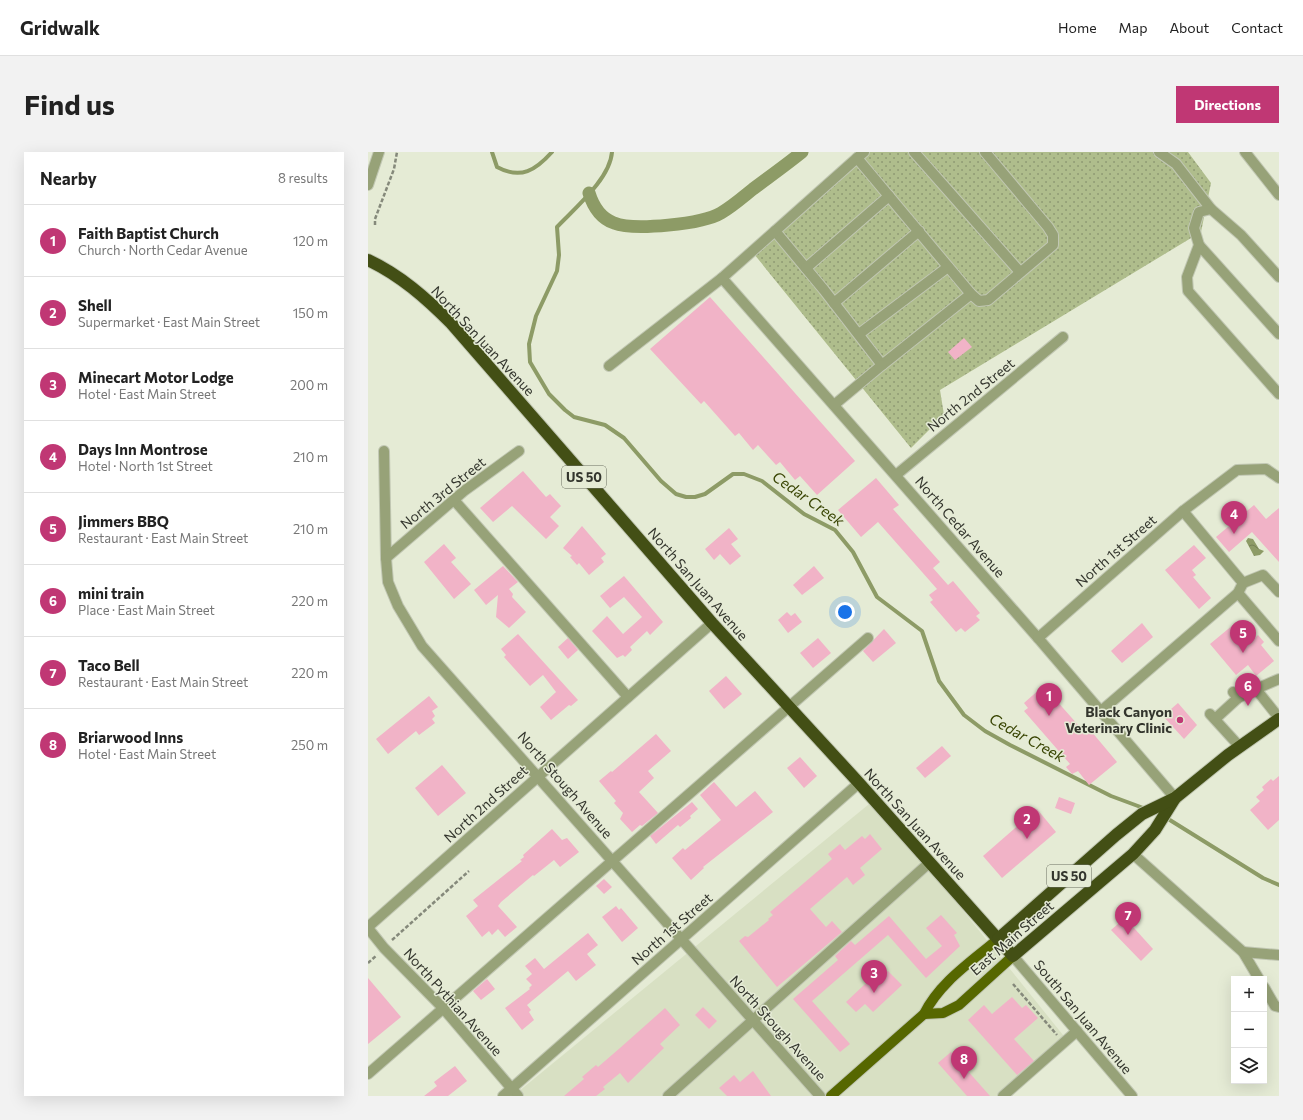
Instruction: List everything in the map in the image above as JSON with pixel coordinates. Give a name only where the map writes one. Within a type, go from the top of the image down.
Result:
[{"type":"highway","name":"North San Juan Avenue","points":[[368,260],[394,274],[416,291],[451,323],[712,623],[859,783],[998,939]]},
{"type":"highway","name":"East Main Street","points":[[998,939],[1142,814],[1175,798],[1279,718]]},
{"type":"highway","name":"East Main Street","points":[[1013,956],[1133,854],[1155,830],[1175,798]]},
{"type":"highway","name":"US 50","points":[[998,939],[1013,956]]},
{"type":"main road","name":"East Main Street","points":[[831,1096],[924,1014],[932,998],[946,982],[998,939]]},
{"type":"main road","name":"East Main Street","points":[[924,1014],[943,1013],[959,1005],[1013,956]]},
{"type":"street","points":[[368,185],[379,152]]},
{"type":"street","points":[[914,152],[1020,272]]},
{"type":"street","points":[[610,366],[722,278],[861,155],[889,196],[971,294],[979,301],[988,300],[1053,245],[1053,235],[1048,227],[985,152]]},
{"type":"street","points":[[1159,152],[1176,164],[1211,209],[1241,235],[1279,277]]},
{"type":"street","points":[[1244,152],[1279,195]]},
{"type":"street","points":[[806,268],[889,196]]},
{"type":"street","points":[[1211,209],[1199,212],[1194,228],[1199,245],[1279,334]]},
{"type":"street","points":[[775,231],[834,302],[882,365]]},
{"type":"street","points":[[834,302],[919,231]]},
{"type":"street","points":[[1199,245],[1187,277],[1188,291],[1279,394]]},
{"type":"street","points":[[859,334],[948,267]]},
{"type":"street","name":"North Cedar Avenue","points":[[722,278],[1038,638],[1175,798]]},
{"type":"street","points":[[834,405],[971,294]]},
{"type":"street","name":"North 2nd Street","points":[[896,475],[1063,337]]},
{"type":"street","name":"North Stough Avenue","points":[[384,451],[386,558],[388,582],[398,606],[422,646],[820,1096]]},
{"type":"street","name":"North 3rd Street","points":[[386,558],[454,500],[519,451]]},
{"type":"street","name":"North 1st Street","points":[[1038,638],[1183,511],[1237,470],[1266,469],[1279,478]]},
{"type":"street","points":[[454,500],[628,697]]},
{"type":"street","points":[[1183,511],[1242,583]]},
{"type":"street","points":[[1100,712],[1170,657],[1182,642],[1238,593],[1242,583],[1263,575],[1279,592]]},
{"type":"street","points":[[1238,593],[1279,641]]},
{"type":"street","name":"North 2nd Street","points":[[368,927],[712,623]]},
{"type":"street","points":[[368,1074],[868,638]]},
{"type":"street","points":[[1182,642],[1192,646]]},
{"type":"street","points":[[1240,747],[1212,716],[1236,695],[1256,689],[1279,678]]},
{"type":"street","points":[[1256,689],[1279,718]]},
{"type":"street","name":"North 1st Street","points":[[503,1096],[515,1092],[681,939],[859,783]]},
{"type":"street","points":[[1133,854],[1243,952],[1257,976]]},
{"type":"street","points":[[668,1096],[929,863]]},
{"type":"street","name":"North Pythian Avenue","points":[[368,927],[384,948],[443,1008],[515,1092]]},
{"type":"street","points":[[1243,952],[1279,955]]},
{"type":"street","name":"South San Juan Avenue","points":[[1013,956],[1132,1096]]},
{"type":"street","points":[[1267,993],[1275,1006],[1279,1007]]},
{"type":"street","points":[[1003,1096],[1077,1031]]},
{"type":"path","points":[[375,225],[375,219],[394,169],[397,152]]},
{"type":"path","points":[[368,963],[469,872]]},
{"type":"path","points":[[1013,984],[1058,1036]]},
{"type":"shaded area","points":[[869,152],[1188,152],[1211,183],[1201,232],[940,390],[944,415],[911,448],[754,254]]},
{"type":"shaded area","points":[[874,800],[1067,1040],[1003,1096],[513,1096]]},
{"type":"water","points":[[1248,538],[1253,539],[1259,549],[1264,551],[1260,555],[1254,556],[1246,541]]},
{"type":"building","points":[[710,297],[855,461],[817,495],[800,476],[795,480],[780,462],[776,465],[758,445],[753,450],[739,433],[735,436],[704,401],[701,404],[650,349]]},
{"type":"building","points":[[964,338],[972,347],[955,360],[948,352]]},
{"type":"building","points":[[523,471],[546,497],[550,494],[561,506],[550,517],[559,526],[546,539],[512,506],[493,522],[480,508]]},
{"type":"building","points":[[876,478],[899,505],[893,509],[940,562],[933,568],[948,585],[953,581],[980,613],[976,616],[980,620],[965,632],[961,628],[956,632],[930,602],[933,600],[929,595],[937,589],[878,522],[861,537],[838,510]]},
{"type":"building","points":[[1254,505],[1266,519],[1279,508],[1279,562],[1252,532],[1229,552],[1216,537]]},
{"type":"building","points":[[582,526],[606,554],[601,558],[604,562],[589,575],[579,563],[577,565],[570,557],[572,556],[563,548]]},
{"type":"building","points":[[729,528],[738,539],[731,544],[741,556],[730,565],[720,554],[714,560],[705,549]]},
{"type":"building","points":[[444,544],[456,558],[451,562],[471,584],[454,599],[424,562]]},
{"type":"building","points":[[1194,545],[1206,558],[1192,570],[1196,575],[1193,577],[1211,598],[1199,609],[1165,570]]},
{"type":"building","points":[[503,566],[518,582],[509,589],[513,594],[512,597],[526,612],[509,628],[496,617],[498,595],[486,605],[474,590]]},
{"type":"building","points":[[814,566],[824,578],[802,595],[793,585]]},
{"type":"building","points":[[624,576],[663,622],[650,635],[647,631],[630,647],[632,650],[625,657],[623,655],[617,658],[592,631],[607,616],[623,634],[642,617],[624,597],[610,608],[600,596]]},
{"type":"building","points":[[787,612],[791,616],[795,613],[802,622],[788,633],[778,620]]},
{"type":"building","points":[[1239,620],[1255,638],[1258,635],[1264,642],[1261,645],[1274,661],[1256,676],[1248,665],[1236,675],[1210,644]]},
{"type":"building","points":[[1142,623],[1153,637],[1122,663],[1111,651]]},
{"type":"building","points":[[884,629],[896,643],[873,662],[863,651]]},
{"type":"building","points":[[518,634],[578,700],[571,706],[569,705],[551,720],[540,707],[556,692],[543,675],[530,686],[504,657],[506,655],[501,649]]},
{"type":"building","points":[[568,638],[578,650],[568,659],[558,647]]},
{"type":"building","points":[[818,638],[831,653],[813,668],[800,653]]},
{"type":"building","points":[[726,676],[742,694],[724,709],[709,691]]},
{"type":"building","points":[[1041,688],[1045,692],[1047,690],[1087,735],[1091,731],[1117,762],[1089,785],[1078,771],[1072,774],[1066,767],[1070,764],[1024,711],[1028,708],[1024,703]]},
{"type":"building","points":[[429,696],[438,707],[432,711],[435,716],[432,719],[435,723],[419,735],[416,731],[388,754],[376,739]]},
{"type":"building","name":"Black Canyon Veterinary Clinic","points":[[1178,703],[1197,725],[1184,739],[1163,716]]},
{"type":"building","points":[[656,734],[671,751],[648,771],[654,778],[639,792],[658,813],[632,832],[620,819],[623,813],[614,803],[616,801],[599,781],[611,771],[612,772]]},
{"type":"building","points":[[942,746],[951,756],[925,778],[916,768]]},
{"type":"building","points":[[800,757],[817,776],[804,788],[787,768]]},
{"type":"building","points":[[442,765],[466,793],[438,816],[415,788]]},
{"type":"building","points":[[1279,776],[1279,820],[1268,830],[1250,810],[1260,801],[1256,797],[1264,790],[1262,787],[1271,779],[1273,781]]},
{"type":"building","points":[[714,782],[736,807],[755,791],[773,812],[703,867],[704,868],[691,880],[672,858],[683,848],[685,850],[721,820],[700,795]]},
{"type":"building","points":[[1059,797],[1075,803],[1071,814],[1055,808]]},
{"type":"building","points":[[692,802],[698,809],[690,816],[691,818],[680,827],[678,825],[656,844],[650,836]]},
{"type":"building","points":[[1037,809],[1056,832],[1002,878],[983,856]]},
{"type":"building","points":[[552,829],[562,840],[567,838],[579,852],[560,867],[554,860],[534,876],[533,875],[501,902],[498,906],[517,927],[505,937],[498,929],[492,935],[489,931],[482,937],[466,916],[478,906],[473,900],[522,861],[520,860],[524,857],[523,855]]},
{"type":"building","points":[[870,834],[882,849],[860,868],[865,875],[853,885],[847,877],[810,909],[826,927],[832,921],[842,932],[777,987],[739,941],[745,936],[748,937],[769,920],[768,919],[773,915],[770,912],[832,859],[828,854],[840,844],[845,850],[862,836],[865,839]]},
{"type":"building","points":[[604,879],[612,887],[604,894],[596,886]]},
{"type":"building","points":[[616,906],[619,910],[621,908],[638,928],[622,942],[602,917]]},
{"type":"building","points":[[941,915],[957,933],[954,935],[960,946],[926,978],[888,935],[812,1001],[850,1044],[840,1052],[793,999],[838,960],[835,956],[851,941],[855,945],[889,916],[926,959],[942,946],[926,928]]},
{"type":"building","points":[[1125,918],[1153,949],[1141,961],[1111,930]]},
{"type":"building","points":[[588,933],[598,945],[587,954],[596,965],[576,981],[568,971],[527,1005],[531,1010],[529,1012],[534,1020],[522,1030],[505,1008],[530,989],[529,988],[532,985],[526,979],[532,974],[525,966],[535,958],[544,969]]},
{"type":"building","points":[[881,969],[884,973],[888,971],[902,985],[873,1012],[865,1004],[856,1012],[846,1002]]},
{"type":"building","points":[[368,978],[401,1017],[368,1044]]},
{"type":"building","points":[[487,979],[495,989],[481,1000],[473,991]]},
{"type":"building","points":[[1012,997],[1022,1008],[1026,1005],[1038,1018],[1014,1039],[1034,1061],[1017,1075],[968,1020],[984,1005],[992,1014]]},
{"type":"building","points":[[703,1007],[717,1021],[709,1029],[695,1015]]},
{"type":"building","points":[[665,1008],[680,1025],[660,1044],[664,1048],[628,1083],[620,1073],[603,1087],[605,1089],[596,1096],[564,1096],[584,1079],[582,1077],[596,1065],[598,1067]]},
{"type":"building","points":[[951,1052],[990,1096],[967,1096],[938,1063]]},
{"type":"building","points":[[455,1066],[467,1081],[448,1096],[424,1096],[437,1086],[434,1082]]},
{"type":"building","points":[[753,1071],[771,1096],[727,1096],[719,1088],[734,1075],[740,1082]]},
{"type":"waterway","name":"Cedar Creek","points":[[492,152],[497,167],[513,173],[521,173],[534,168],[552,152]]},
{"type":"waterway","name":"Cedar Creek","points":[[612,152],[610,162],[598,183],[582,202],[557,227],[559,255],[557,271],[536,316],[529,344],[530,362],[549,394],[574,417],[605,425],[624,438],[661,481],[676,494],[686,497],[695,497],[705,494],[733,474],[744,474],[762,481],[804,514],[835,530],[853,552],[877,597],[922,631],[939,681],[964,715],[985,731],[1010,745],[1111,796],[1146,809]]},
{"type":"waterway","points":[[589,193],[601,215],[614,223],[637,226],[685,223],[712,217],[721,213],[802,152]]},
{"type":"waterway","name":"Cedar Creek","points":[[1165,817],[1263,878],[1279,885]]},
{"type":"place","name":"Days Inn Montrose","points":[[1234,534]]},
{"type":"place","name":"Jimmers BBQ","points":[[1243,653]]},
{"type":"place","name":"mini train","points":[[1248,706]]},
{"type":"place","name":"Faith Baptist Church","points":[[1049,716]]},
{"type":"place","name":"Black Canyon Veterinary Clinic","points":[[1180,720]]},
{"type":"place","name":"Shell","points":[[1027,839]]},
{"type":"place","name":"Taco Bell","points":[[1128,935]]},
{"type":"place","name":"Minecart Motor Lodge","points":[[874,993]]},
{"type":"place","name":"Briarwood Inns","points":[[964,1079]]}]
